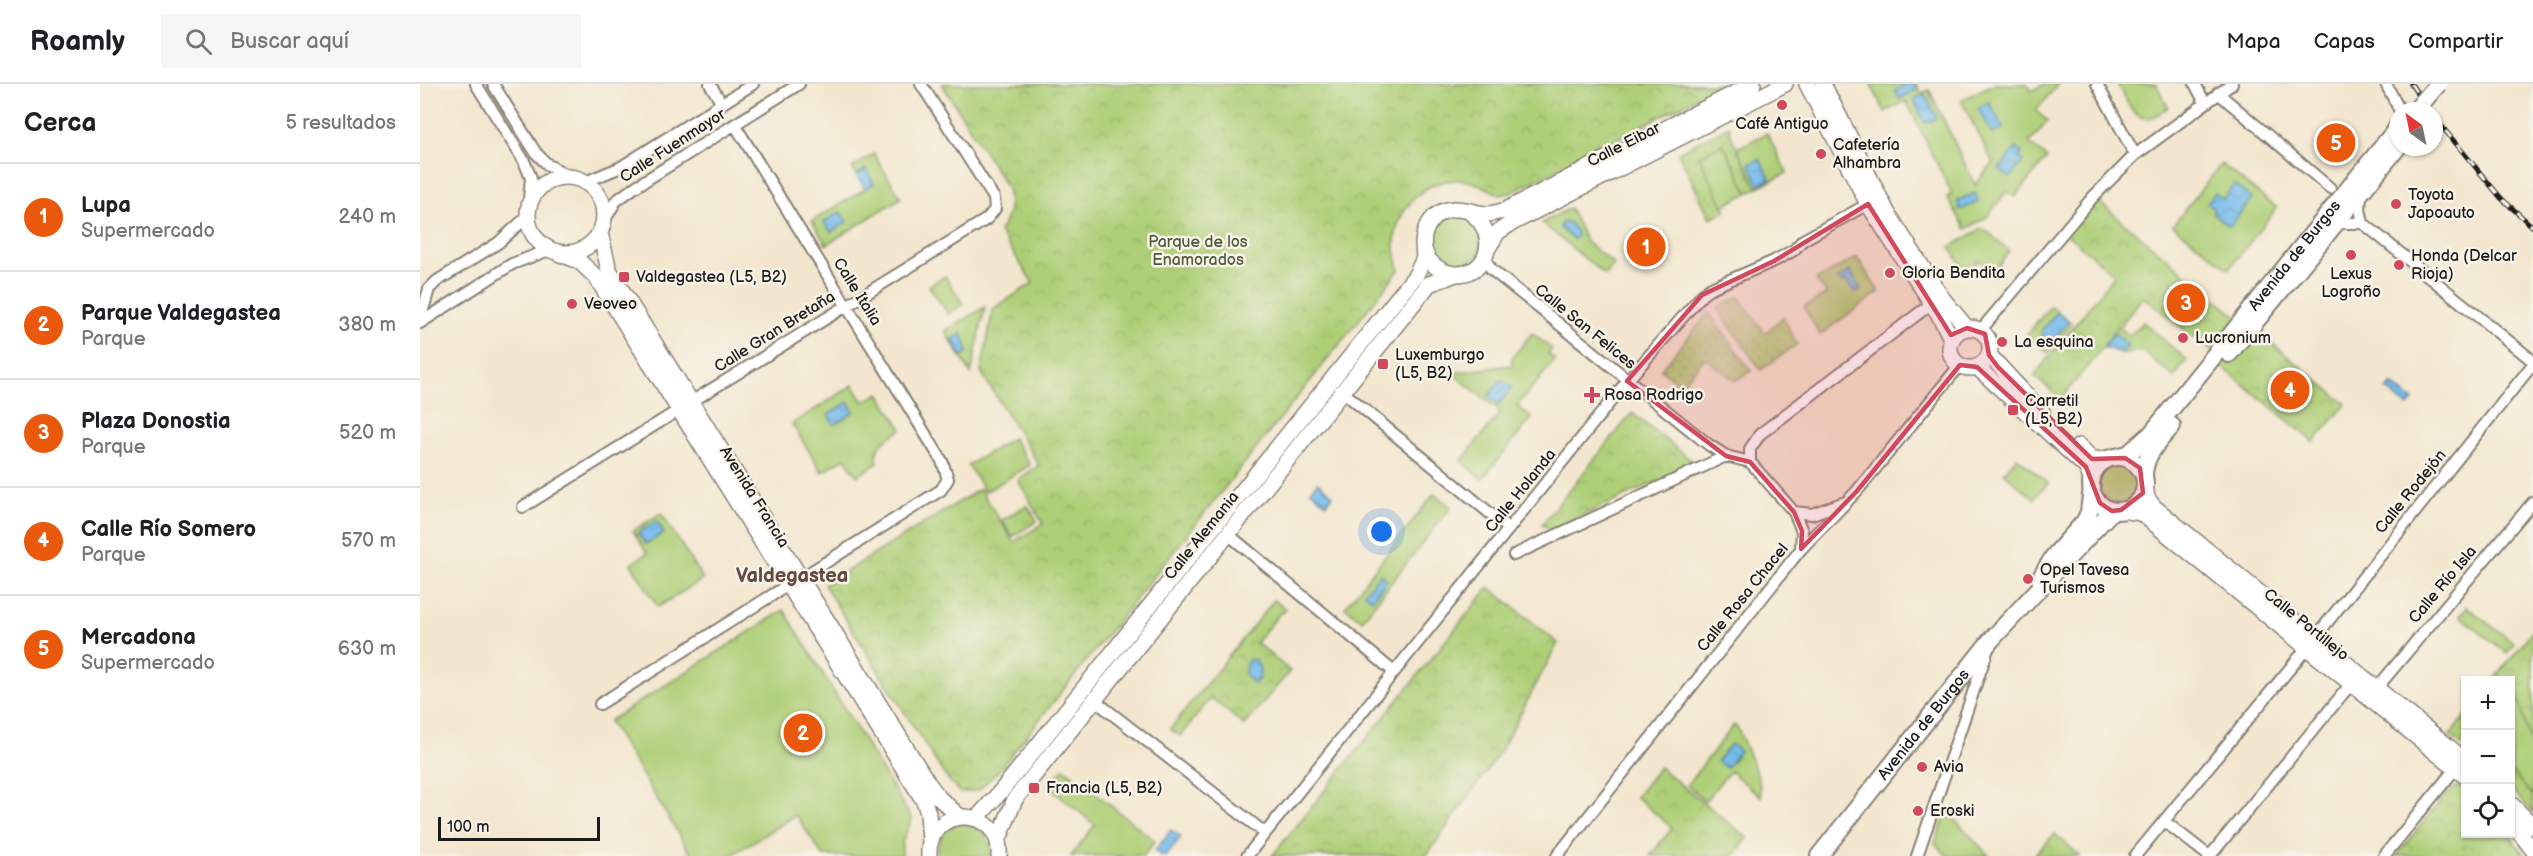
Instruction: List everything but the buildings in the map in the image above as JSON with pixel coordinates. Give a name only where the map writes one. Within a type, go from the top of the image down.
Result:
[{"type":"main road","name":"Calle Eibar","points":[[1468,211],[1486,214],[1504,212],[1753,84]]},
{"type":"main road","name":"Calle Eibar","points":[[1485,261],[1498,232],[1510,224],[1785,84]]},
{"type":"main road","points":[[1808,84],[1868,204],[1952,340]]},
{"type":"main road","points":[[1823,84],[1887,212],[1942,298],[1989,340],[1989,356],[2008,378],[2092,459],[2111,458],[2133,461],[2144,480],[2139,501],[2132,507],[2117,511],[2100,503],[2086,467],[1977,367]]},
{"type":"main road","points":[[2423,102],[2439,84]]},
{"type":"main road","points":[[2432,102],[2447,84]]},
{"type":"main road","name":"Avenida de Burgos","points":[[2144,480],[2145,462],[2148,455],[2355,189],[2389,140]]},
{"type":"main road","name":"Avenida de Burgos","points":[[2355,189],[2389,156]]},
{"type":"main road","points":[[557,178],[578,180],[594,189],[601,199],[604,211],[601,228],[592,243],[582,250],[570,253],[553,251],[538,242],[530,231],[528,213],[533,195],[543,184],[557,178]]},
{"type":"main road","points":[[2330,188],[2355,189]]},
{"type":"main road","points":[[2330,188],[2334,196],[2335,215]]},
{"type":"main road","points":[[1454,208],[1468,211],[1479,218],[1486,229],[1485,261],[1456,274],[1442,271],[1429,260],[1423,242],[1426,229],[1432,219],[1442,212],[1454,208]]},
{"type":"main road","name":"Avenida de Burgos","points":[[2111,458],[2128,454],[2151,434],[2335,215]]},
{"type":"main road","name":"Avenida Francia","points":[[601,228],[609,270],[685,406]]},
{"type":"main road","name":"Calle Alemania","points":[[977,818],[1002,790],[1416,275],[1424,258],[1423,242]]},
{"type":"main road","name":"Avenida Francia","points":[[553,251],[579,261],[596,277],[685,406],[795,582],[924,801],[928,813],[929,851]]},
{"type":"main road","name":"Calle Alemania","points":[[998,848],[1015,799],[1093,699],[1430,284],[1456,274]]},
{"type":"main road","points":[[1974,329],[1958,332],[1952,340],[1951,354],[1960,365],[1969,368],[1977,367],[1989,356]]},
{"type":"main road","points":[[2092,484],[2100,465],[2111,458]]},
{"type":"main road","name":"Calle Portillejo","points":[[2144,480],[2147,498],[2154,507],[2310,644],[2350,685],[2461,768]]},
{"type":"main road","name":"Avenida de Burgos","points":[[2030,596],[2054,556],[2085,521],[2089,512],[2092,484]]},
{"type":"main road","name":"Avenida de Burgos","points":[[1819,856],[1991,639],[2030,596],[2117,511]]},
{"type":"main road","name":"Calle Portillejo","points":[[2117,511],[2141,513],[2310,644],[2376,689],[2461,768]]},
{"type":"main road","name":"Avenida Francia","points":[[795,582],[939,798],[959,816]]},
{"type":"main road","points":[[2515,807],[2533,826]]},
{"type":"main road","points":[[929,851],[940,825],[959,816],[977,818],[990,827],[998,848]]},
{"type":"main road","points":[[2515,825],[2533,850]]},
{"type":"street","points":[[420,321],[429,290],[437,281],[498,243],[528,213],[531,178],[528,170],[476,84]]},
{"type":"street","points":[[493,84],[536,153],[548,165],[578,180]]},
{"type":"street","points":[[710,84],[722,104]]},
{"type":"street","name":"Calle Fuenmayor","points":[[578,180],[621,167],[753,84]]},
{"type":"street","name":"Calle Fuenmayor","points":[[601,228],[616,201],[635,187],[799,84]]},
{"type":"street","name":"Calle Gran Bretaña","points":[[523,507],[987,219],[995,209],[994,198],[921,84]]},
{"type":"street","points":[[2097,84],[2135,155]]},
{"type":"street","points":[[2195,84],[2205,103]]},
{"type":"street","points":[[1974,329],[2093,197],[2135,155],[2232,84]]},
{"type":"street","points":[[2386,84],[2395,102]]},
{"type":"street","points":[[2218,93],[2330,188]]},
{"type":"street","name":"Calle Italia","points":[[735,124],[942,460],[948,479],[941,490],[795,582]]},
{"type":"street","points":[[2355,189],[2363,223]]},
{"type":"street","name":"Calle Holanda","points":[[1247,856],[1628,381],[1702,295],[1711,288],[1784,256],[1794,250],[1803,240],[1868,204]]},
{"type":"street","points":[[2335,215],[2363,223],[2533,362]]},
{"type":"street","points":[[420,321],[512,264],[553,251]]},
{"type":"street","name":"Calle San Felices","points":[[1485,261],[1628,381],[1726,456],[1750,462]]},
{"type":"street","points":[[1801,549],[1802,531],[1794,512],[1750,462],[1750,449],[1754,441],[1773,424],[1931,304]]},
{"type":"street","name":"Calle Rodejón","points":[[2135,856],[2310,644],[2533,362]]},
{"type":"street","name":"Calle Rosa Chacel","points":[[1557,856],[1801,549],[1857,491],[1960,365]]},
{"type":"street","points":[[1342,392],[1509,529]]},
{"type":"street","points":[[1514,555],[1726,456]]},
{"type":"street","points":[[1794,512],[1812,514],[1826,510],[1857,491]]},
{"type":"street","name":"Calle Río Isla","points":[[2376,689],[2533,502]]},
{"type":"street","points":[[1228,534],[1394,672]]},
{"type":"street","points":[[600,704],[795,582]]},
{"type":"street","points":[[1917,856],[1991,639]]},
{"type":"street","points":[[2164,821],[2209,856],[2350,685]]},
{"type":"street","points":[[1093,699],[1265,833]]},
{"type":"street","points":[[2384,856],[2445,781],[2461,770]]},
{"type":"highlighted area","points":[[1868,204],[1951,335],[1967,328],[1985,334],[1989,355],[1998,367],[2092,459],[2125,458],[2140,468],[2143,493],[2121,510],[2112,511],[2100,503],[2086,467],[1977,367],[1960,365],[1857,491],[1801,549],[1802,531],[1794,512],[1750,462],[1726,456],[1627,381],[1702,295],[1774,261]]},
{"type":"green space","name":"Parque de los Enamorados","points":[[942,84],[1724,84],[1511,193],[1500,195],[1474,182],[1457,180],[1432,186],[1412,200],[1399,221],[1396,234],[1395,250],[1399,270],[999,770],[979,790],[960,793],[943,773],[824,585],[980,489],[1014,542],[1043,524],[1018,480],[1039,465],[981,372],[993,309],[1033,283],[999,231],[1009,211],[1007,188]]},
{"type":"green space","points":[[1917,84],[1921,93],[1929,90],[1975,185],[1993,163],[1961,100],[1993,84],[2027,84],[2031,91],[2045,84],[2058,84],[2036,111],[2048,121],[2029,143],[2047,158],[2015,197],[2007,191],[1986,218],[1966,229],[1947,197],[1952,194],[1906,101],[1885,112],[1871,85]]},
{"type":"green space","points":[[2117,84],[2156,84],[2168,107],[2158,115],[2143,118],[2132,109]]},
{"type":"green space","points":[[1729,126],[1732,138],[1757,188],[1748,193],[1723,144],[1699,156],[1726,211],[1710,218],[1678,152]]},
{"type":"green space","points":[[1767,133],[1787,173],[1757,188],[1737,148]]},
{"type":"green space","points":[[1723,144],[1748,193],[1723,206],[1699,156]]},
{"type":"green space","points":[[874,154],[901,198],[826,245],[812,221],[865,189],[852,168]]},
{"type":"green space","points":[[2221,164],[2277,208],[2229,269],[2173,225]]},
{"type":"green space","points":[[2093,197],[2242,321],[2215,354],[2143,297],[2061,399],[2034,376],[2115,275],[2064,232]]},
{"type":"green space","points":[[1570,208],[1586,242],[1614,264],[1605,275],[1542,223]]},
{"type":"green space","points":[[1450,216],[1460,216],[1470,220],[1477,227],[1481,242],[1477,257],[1470,264],[1460,268],[1450,268],[1440,264],[1433,257],[1429,247],[1429,237],[1433,227],[1440,220]]},
{"type":"green space","points":[[1981,229],[1986,230],[2009,251],[1994,272],[1979,260],[1967,274],[1950,247]]},
{"type":"green space","points":[[1857,257],[1879,292],[1820,335],[1804,307],[1827,294],[1816,280]]},
{"type":"green space","points":[[945,276],[963,304],[948,314],[929,286]]},
{"type":"green space","points":[[1739,297],[1765,333],[1783,317],[1797,344],[1761,370],[1717,308]]},
{"type":"green space","points":[[2051,306],[2072,323],[2048,353],[2026,335]]},
{"type":"green space","points":[[985,307],[971,374],[945,331]]},
{"type":"green space","points":[[1709,313],[1751,371],[1735,381],[1705,358],[1680,386],[1661,369]]},
{"type":"green space","points":[[2143,322],[2187,360],[2174,377],[2142,351],[2121,353],[2103,347],[2118,326],[2130,336]]},
{"type":"green space","points":[[2252,327],[2346,404],[2314,442],[2220,365]]},
{"type":"green space","points":[[1532,333],[1552,349],[1548,354],[1555,360],[1517,406],[1532,418],[1482,479],[1461,461],[1501,412],[1452,373],[1512,365],[1512,358]]},
{"type":"green space","points":[[853,385],[864,402],[879,393],[902,429],[879,446],[878,463],[857,476],[845,458],[822,472],[792,424]]},
{"type":"green space","points":[[1632,413],[1696,464],[1551,530],[1542,524]]},
{"type":"green space","points":[[1013,438],[1030,465],[985,492],[968,465]]},
{"type":"green space","points":[[2017,457],[2048,483],[2034,499],[2004,473]]},
{"type":"green space","points":[[2119,464],[2127,465],[2133,470],[2138,476],[2138,492],[2133,498],[2127,503],[2119,504],[2111,503],[2105,498],[2100,492],[2099,484],[2100,476],[2105,470],[2111,465]]},
{"type":"green space","points":[[1434,494],[1451,507],[1362,620],[1345,607]]},
{"type":"green space","points":[[1027,505],[1037,521],[1012,537],[1002,520]]},
{"type":"green space","points":[[661,513],[703,579],[658,607],[631,564],[647,553],[633,531]]},
{"type":"green space","points":[[1489,587],[1558,643],[1500,752],[1426,856],[1272,856]]},
{"type":"green space","points":[[1274,600],[1286,609],[1256,642],[1290,671],[1244,725],[1211,698],[1180,736],[1170,729]]},
{"type":"green space","points":[[2467,607],[2514,643],[2507,653],[2460,616]]},
{"type":"green space","points":[[784,610],[912,819],[902,842],[902,856],[823,856],[796,815],[730,856],[692,856],[609,721]]},
{"type":"green space","points":[[2533,631],[2533,813],[2515,793],[2515,676],[2497,676]]},
{"type":"green space","points":[[2515,685],[2533,752],[2533,796],[2515,776]]},
{"type":"green space","points":[[2461,722],[2461,745],[2450,735]]},
{"type":"green space","points":[[1734,725],[1738,729],[1759,779],[1761,797],[1730,771],[1705,801],[1687,785]]},
{"type":"green space","points":[[1659,767],[1748,838],[1734,856],[1650,856],[1672,828],[1636,797]]},
{"type":"green space","points":[[1064,768],[1155,841],[1143,856],[1071,856],[1095,825],[1048,786]]},
{"type":"green space","points":[[2456,787],[2461,788],[2461,838],[2511,838],[2526,856],[2396,856],[2447,793]]},
{"type":"green space","points":[[1947,811],[1989,856],[1947,856],[1935,843]]},
{"type":"green space","points":[[961,823],[974,826],[984,833],[990,843],[991,856],[936,856],[942,835]]},
{"type":"green space","points":[[2055,834],[2080,856],[2038,856],[2035,854]]},
{"type":"water","points":[[1908,84],[1914,84],[1917,90],[1899,99],[1895,91]]},
{"type":"water","points":[[1925,94],[1937,118],[1925,123],[1913,99]]},
{"type":"water","points":[[1989,102],[2003,128],[1992,134],[1978,108]]},
{"type":"water","points":[[2016,148],[2022,153],[2019,158],[2023,161],[2010,178],[1999,169]]},
{"type":"water","points":[[1760,159],[1770,179],[1759,185],[1749,164]]},
{"type":"water","points":[[866,169],[874,184],[865,189],[856,175]]},
{"type":"water","points":[[2235,185],[2252,199],[2229,227],[2213,213],[2214,209],[2207,203],[2215,193],[2223,199]]},
{"type":"water","points":[[1975,193],[1979,202],[1960,210],[1957,201]]},
{"type":"water","points":[[840,212],[847,222],[831,232],[824,222]]},
{"type":"water","points":[[1562,222],[1570,223],[1577,236],[1573,239],[1560,228]]},
{"type":"water","points":[[1850,271],[1861,289],[1856,293],[1845,280],[1842,283],[1837,279]]},
{"type":"water","points":[[2057,312],[2069,321],[2054,339],[2045,340],[2042,330]]},
{"type":"water","points":[[962,333],[968,352],[962,356],[952,340]]},
{"type":"water","points":[[2114,333],[2128,345],[2121,353],[2103,347]]},
{"type":"water","points":[[1501,380],[1512,388],[1499,404],[1488,396]]},
{"type":"water","points":[[2392,384],[2413,400],[2408,407],[2387,390]]},
{"type":"water","points":[[848,402],[854,412],[834,425],[828,415]]},
{"type":"water","points":[[1318,482],[1333,495],[1326,504],[1311,490]]},
{"type":"water","points":[[657,521],[664,533],[646,544],[638,533]]},
{"type":"water","points":[[1380,574],[1387,580],[1372,599],[1364,593]]},
{"type":"water","points":[[1250,659],[1256,660],[1260,669],[1259,679],[1254,684],[1245,675],[1246,664]]},
{"type":"water","points":[[1731,744],[1740,751],[1726,768],[1717,761]]},
{"type":"water","points":[[1171,830],[1181,837],[1166,856],[1161,856],[1155,851]]},
{"type":"railway","points":[[2411,84],[2423,102]]},
{"type":"railway","points":[[2443,128],[2501,198],[2533,227]]},
{"type":"place","name":"Café Antiguo","points":[[1782,105]]},
{"type":"place","name":"Mercadona","points":[[2336,143]]},
{"type":"place","name":"Cafetería Alhambra","points":[[1821,154]]},
{"type":"place","name":"Toyota Japoauto","points":[[2396,204]]},
{"type":"place","name":"Lupa","points":[[1646,247]]},
{"type":"place","name":"Lexus Logroño","points":[[2351,255]]},
{"type":"place","name":"Honda (Delcar Rioja)","points":[[2399,265]]},
{"type":"place","name":"Gloria Bendita","points":[[1890,273]]},
{"type":"place","name":"Valdegastea (L5, B2)","points":[[624,277]]},
{"type":"place","name":"Plaza Donostia","points":[[2186,303]]},
{"type":"place","name":"Veoveo","points":[[572,304]]},
{"type":"place","name":"Lucronium","points":[[2183,338]]},
{"type":"place","name":"La esquina","points":[[2002,342]]},
{"type":"place","name":"Luxemburgo (L5, B2)","points":[[1383,364]]},
{"type":"place","name":"Calle Río Somero","points":[[2290,390]]},
{"type":"place","name":"Rosa Rodrigo","points":[[1592,395]]},
{"type":"place","name":"Carretil (L5, B2)","points":[[2013,410]]},
{"type":"place","name":"Opel Tavesa Turismos","points":[[2028,579]]},
{"type":"place","name":"Parque Valdegastea","points":[[803,733]]},
{"type":"place","name":"Avia","points":[[1922,767]]},
{"type":"place","name":"Francia (L5, B2)","points":[[1034,788]]},
{"type":"place","name":"Eroski","points":[[1918,811]]},
{"type":"district","name":"Valdegastea","points":[[792,576]]}]
